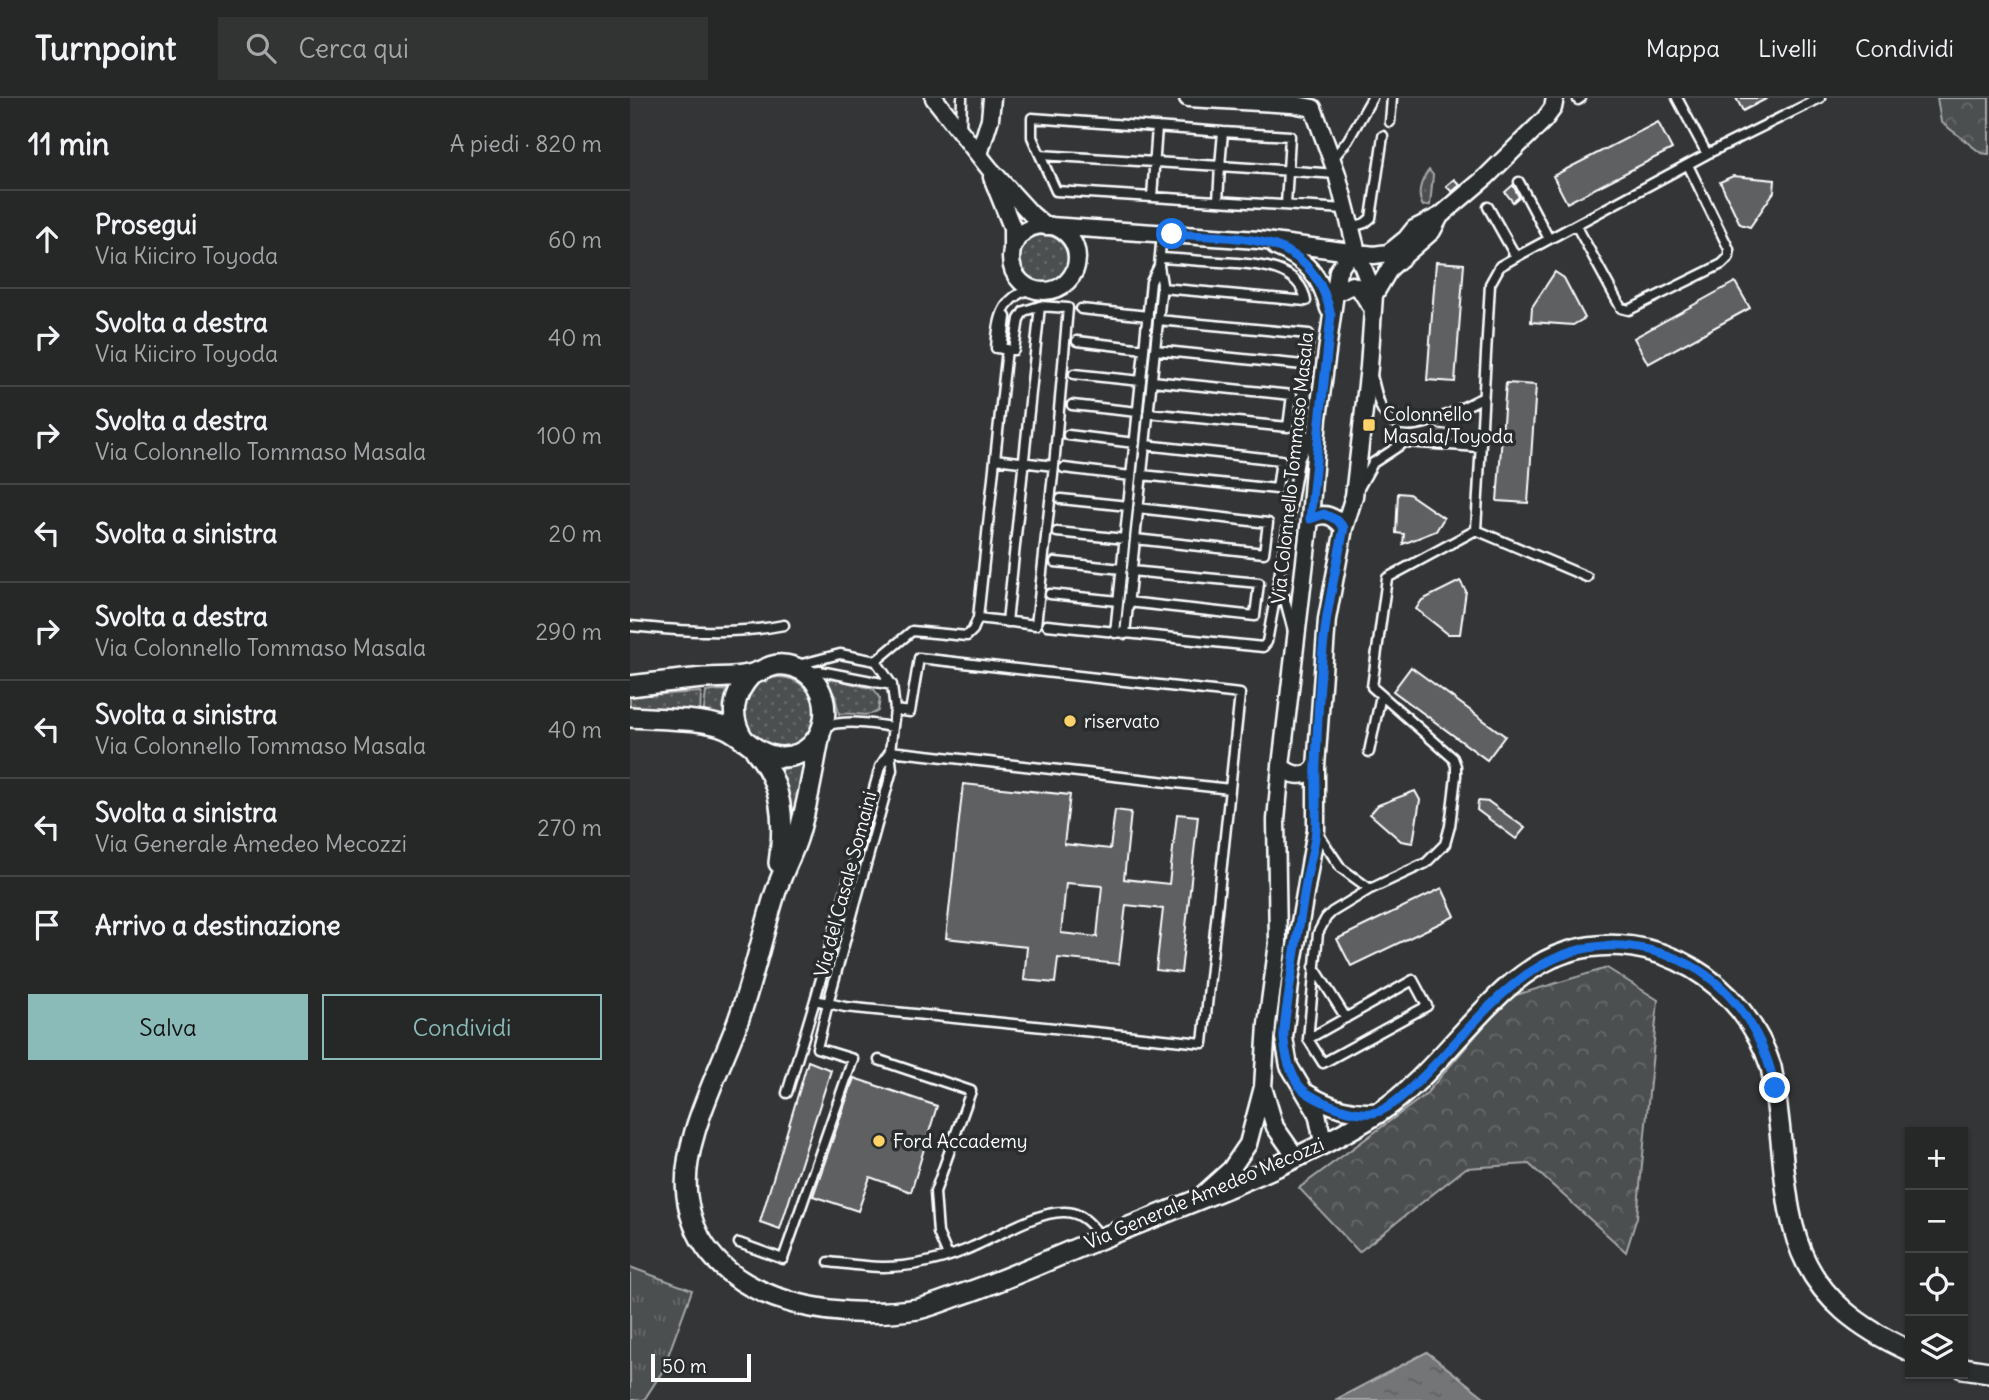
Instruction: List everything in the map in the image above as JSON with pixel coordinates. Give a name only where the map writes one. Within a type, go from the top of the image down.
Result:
[{"type":"street","points":[[934,98],[989,168],[1031,214],[1059,230],[1072,242],[1076,261]]},
{"type":"street","points":[[979,155],[990,119],[992,98]]},
{"type":"street","points":[[1188,98],[1292,104],[1313,108],[1348,209],[1357,252],[1373,303],[1369,367],[1354,496],[1344,528],[1327,619],[1316,767],[1316,830],[1291,975],[1284,1038],[1289,1066],[1317,1113],[1323,1142]]},
{"type":"street","points":[[1013,249],[1024,233],[1035,227],[1048,226],[1258,240],[1374,255],[1388,253],[1414,229],[1440,216],[1486,177],[1544,120],[1553,108],[1555,98]]},
{"type":"street","points":[[989,168],[1012,227],[1011,260],[1014,272],[1020,281],[1032,289],[1049,291],[1064,284],[1070,278],[1076,261],[1090,239],[1108,229]]},
{"type":"street","points":[[1373,303],[1390,268],[1432,231],[1440,216]]},
{"type":"street","points":[[1258,240],[1296,256],[1307,264],[1325,292],[1331,315]]},
{"type":"street","name":"Via Colonnello Tommaso Masala","points":[[1264,1087],[1267,1024],[1278,943],[1276,820],[1294,637],[1310,519],[1318,418],[1338,271],[1346,259],[1357,252]]},
{"type":"street","points":[[1334,294],[1352,285],[1373,303]]},
{"type":"street","points":[[1310,519],[1324,514],[1337,520],[1344,528]]},
{"type":"street","points":[[630,686],[751,675],[771,666],[798,669],[817,683],[826,706],[822,730],[803,751],[792,755],[767,755],[725,728],[701,723],[630,717]]},
{"type":"street","points":[[749,745],[738,730],[734,708],[738,692],[751,675]]},
{"type":"street","name":"Via Generale Amedeo Mecozzi","points":[[822,730],[797,838],[776,891],[745,1001],[704,1107],[687,1169],[687,1195],[698,1236],[719,1263],[756,1290],[802,1307],[842,1312],[886,1312],[923,1308],[982,1288],[1296,1157],[1381,1111],[1429,1071],[1499,996],[1550,959],[1580,949],[1637,947],[1672,957],[1697,969],[1727,994],[1745,1015],[1765,1050],[1775,1088],[1790,1220],[1805,1262],[1820,1286],[1842,1310],[1876,1334],[1905,1348]]},
{"type":"street","name":"Via Generale Amedeo Mecozzi","points":[[749,745],[769,767],[780,803],[783,834],[776,891]]},
{"type":"street","points":[[1281,766],[1300,775],[1310,773],[1316,767]]},
{"type":"street","points":[[1264,1087],[1275,1127],[1296,1157]]},
{"type":"street","points":[[1200,1197],[1231,1169],[1248,1144],[1264,1087]]},
{"type":"street","points":[[1303,1091],[1343,1110],[1381,1111]]},
{"type":"street","points":[[1968,1368],[1989,1372]]},
{"type":"lane","points":[[960,131],[962,98]]},
{"type":"lane","points":[[1040,155],[1288,171],[1335,167],[1372,98]]},
{"type":"lane","points":[[1390,122],[1392,98]]},
{"type":"lane","points":[[1676,98],[1707,154]]},
{"type":"lane","points":[[1476,530],[1490,284],[1500,266],[1707,154],[1820,98]]},
{"type":"lane","points":[[1286,205],[1290,136],[1032,118],[1032,137],[1056,191],[1348,209]]},
{"type":"lane","points":[[1152,197],[1157,127]]},
{"type":"lane","points":[[1218,201],[1223,132]]},
{"type":"lane","points":[[1352,228],[1371,218],[1383,136]]},
{"type":"lane","points":[[1576,225],[1621,308],[1629,310],[1722,264],[1729,257],[1729,249],[1688,165]]},
{"type":"lane","points":[[1519,182],[1549,239]]},
{"type":"lane","points":[[1488,207],[1516,257]]},
{"type":"lane","points":[[1126,570],[1135,539],[1162,288],[1159,262],[1161,233]]},
{"type":"lane","points":[[1159,262],[1251,264],[1275,269],[1298,283],[1306,301],[1162,288]]},
{"type":"lane","points":[[1120,633],[1128,506],[1151,282],[1159,262]]},
{"type":"lane","points":[[876,661],[912,631],[967,636],[973,630],[978,618],[1005,349],[999,315],[1012,299],[1021,292],[1032,289]]},
{"type":"lane","points":[[978,618],[1036,625],[1068,309],[1040,306],[1024,311],[1005,349]]},
{"type":"lane","points":[[1007,622],[1040,306]]},
{"type":"lane","points":[[1082,309],[1148,316]]},
{"type":"lane","points":[[1155,350],[1303,365],[1309,345],[1309,334],[1158,320]]},
{"type":"lane","points":[[1077,341],[1144,349]]},
{"type":"lane","points":[[1369,367],[1385,415],[1397,424],[1414,425],[1432,421],[1482,398]]},
{"type":"lane","points":[[1074,374],[1141,381]]},
{"type":"lane","points":[[1148,413],[1288,427],[1292,395],[1152,381]]},
{"type":"lane","points":[[1072,405],[1138,412]]},
{"type":"lane","points":[[1047,625],[1263,647],[1268,642],[1299,460],[1318,418]]},
{"type":"lane","points":[[1068,435],[1135,443]]},
{"type":"lane","points":[[1354,496],[1373,463],[1405,442],[1479,447]]},
{"type":"lane","points":[[1142,475],[1276,489],[1281,460],[1145,444]]},
{"type":"lane","points":[[995,459],[1054,466]]},
{"type":"lane","points":[[1064,468],[1131,476]]},
{"type":"lane","points":[[1062,499],[1128,506]]},
{"type":"lane","points":[[1135,539],[1264,553],[1268,523],[1138,508]]},
{"type":"lane","points":[[1476,530],[1587,578]]},
{"type":"lane","points":[[1308,1039],[1413,980],[1427,1006],[1323,1063],[1308,1039],[1318,933],[1326,918],[1370,890],[1426,863],[1445,844],[1450,826],[1456,766],[1448,752],[1372,687],[1387,578],[1476,530]]},
{"type":"lane","points":[[1057,532],[1125,540]]},
{"type":"lane","points":[[1051,594],[1255,616],[1258,594],[1259,583],[1055,562]]},
{"type":"lane","points":[[1279,577],[1294,637]]},
{"type":"lane","points":[[630,626],[656,629],[758,630],[784,625]]},
{"type":"lane","points":[[798,669],[840,654],[876,661],[892,685],[895,710],[890,751],[1230,789]]},
{"type":"lane","points":[[739,1243],[783,1259],[853,1059],[817,1048],[828,1003],[845,1007],[1203,1043],[1240,694],[919,659],[910,712],[895,710]]},
{"type":"lane","points":[[798,669],[892,685]]},
{"type":"lane","points":[[1369,752],[1381,695]]},
{"type":"lane","points":[[822,730],[856,722],[892,727]]},
{"type":"lane","name":"Via del Casale Somaini","points":[[890,751],[892,770],[828,1003],[815,1000],[880,767],[890,751]]},
{"type":"lane","points":[[1316,830],[1341,868],[1370,890]]},
{"type":"lane","points":[[1314,967],[1346,1018]]},
{"type":"lane","points":[[787,1093],[815,1000]]},
{"type":"lane","points":[[879,1060],[971,1091],[935,1192],[938,1233],[948,1256]]},
{"type":"lane","points":[[829,1262],[884,1267],[948,1256],[988,1241],[1036,1216],[1064,1212],[1077,1214],[1102,1238]]},
{"type":"green space","points":[[1937,98],[1989,98],[1989,154],[1981,153],[1941,122]]},
{"type":"green space","points":[[1429,170],[1433,175],[1430,205],[1423,206],[1420,187]]},
{"type":"green space","points":[[1043,235],[1061,242],[1068,260],[1061,278],[1043,285],[1025,278],[1018,260],[1025,242]]},
{"type":"green space","points":[[779,677],[799,683],[809,693],[815,713],[809,733],[799,743],[779,749],[759,743],[749,733],[743,713],[749,693],[759,683]]},
{"type":"green space","points":[[825,677],[874,689],[880,699],[878,711],[869,714],[839,714],[835,696]]},
{"type":"green space","points":[[730,691],[725,718],[703,718],[706,692]]},
{"type":"green space","points":[[701,692],[700,718],[630,712],[630,696]]},
{"type":"green space","points":[[804,763],[808,765],[796,812],[793,812],[777,771]]},
{"type":"green space","points":[[1607,968],[1658,1000],[1637,1217],[1626,1252],[1529,1164],[1466,1168],[1359,1252],[1299,1188],[1425,1095],[1509,997]]},
{"type":"green space","points":[[630,1267],[692,1290],[662,1372],[644,1400],[630,1400]]},
{"type":"water","points":[[1427,1352],[1488,1400],[1335,1400]]},
{"type":"building","points":[[1736,98],[1768,98],[1743,111]]},
{"type":"building","points":[[1658,122],[1672,149],[1567,203],[1553,176]]},
{"type":"building","points":[[1733,176],[1775,180],[1774,192],[1750,227],[1740,224],[1720,182]]},
{"type":"building","points":[[1454,179],[1460,185],[1452,192],[1446,186]]},
{"type":"building","points":[[1513,185],[1519,197],[1513,202],[1505,192]]},
{"type":"building","points":[[1436,262],[1464,264],[1455,382],[1427,380]]},
{"type":"building","points":[[1555,272],[1564,278],[1585,318],[1573,325],[1531,322],[1532,307]]},
{"type":"building","points":[[1735,282],[1750,308],[1648,364],[1634,338]]},
{"type":"building","points":[[1506,383],[1536,385],[1528,503],[1497,501]]},
{"type":"building","points":[[1435,428],[1450,430],[1449,438],[1435,437]]},
{"type":"building","points":[[1398,493],[1409,494],[1444,518],[1436,531],[1403,544],[1404,534],[1396,533]]},
{"type":"building","points":[[1460,581],[1466,591],[1460,634],[1448,634],[1416,609],[1422,600]]},
{"type":"building","points":[[1411,667],[1505,736],[1487,760],[1393,691]]},
{"type":"building","points":[[963,784],[1070,795],[1064,844],[1110,849],[1115,810],[1131,812],[1124,879],[1169,884],[1177,814],[1198,816],[1181,973],[1156,970],[1163,909],[1126,905],[1119,964],[1058,958],[1055,983],[1024,980],[1027,947],[946,938]],"holes":[[[1066,883],[1102,886],[1097,937],[1061,933]]]},
{"type":"building","points":[[1415,791],[1420,800],[1413,843],[1401,841],[1370,814],[1378,805]]},
{"type":"building","points":[[1478,801],[1489,802],[1525,828],[1516,839],[1477,810]]},
{"type":"building","points":[[1442,888],[1455,916],[1351,966],[1337,939]]},
{"type":"building","points":[[808,1061],[831,1070],[780,1229],[760,1222]]},
{"type":"building","name":"Ford Accademy","points":[[854,1078],[937,1106],[911,1192],[870,1177],[858,1211],[813,1196]]},
{"type":"place","name":"Colonnello Masala/Toyoda","points":[[1369,425]]},
{"type":"place","name":"riservato","points":[[1070,721]]},
{"type":"place","name":"Ford Accademy","points":[[879,1141]]},
{"type":"route","points":[[1172,234],[1258,240],[1296,256],[1318,277],[1331,315],[1318,418],[1310,519],[1324,514],[1337,520],[1344,528],[1327,619],[1316,767],[1316,830],[1291,975],[1284,1038],[1289,1066],[1303,1091],[1343,1110],[1381,1111],[1429,1071],[1499,996],[1523,976],[1564,953],[1597,946],[1637,947],[1672,957],[1708,977],[1727,994],[1756,1032],[1771,1067],[1775,1088]]}]
